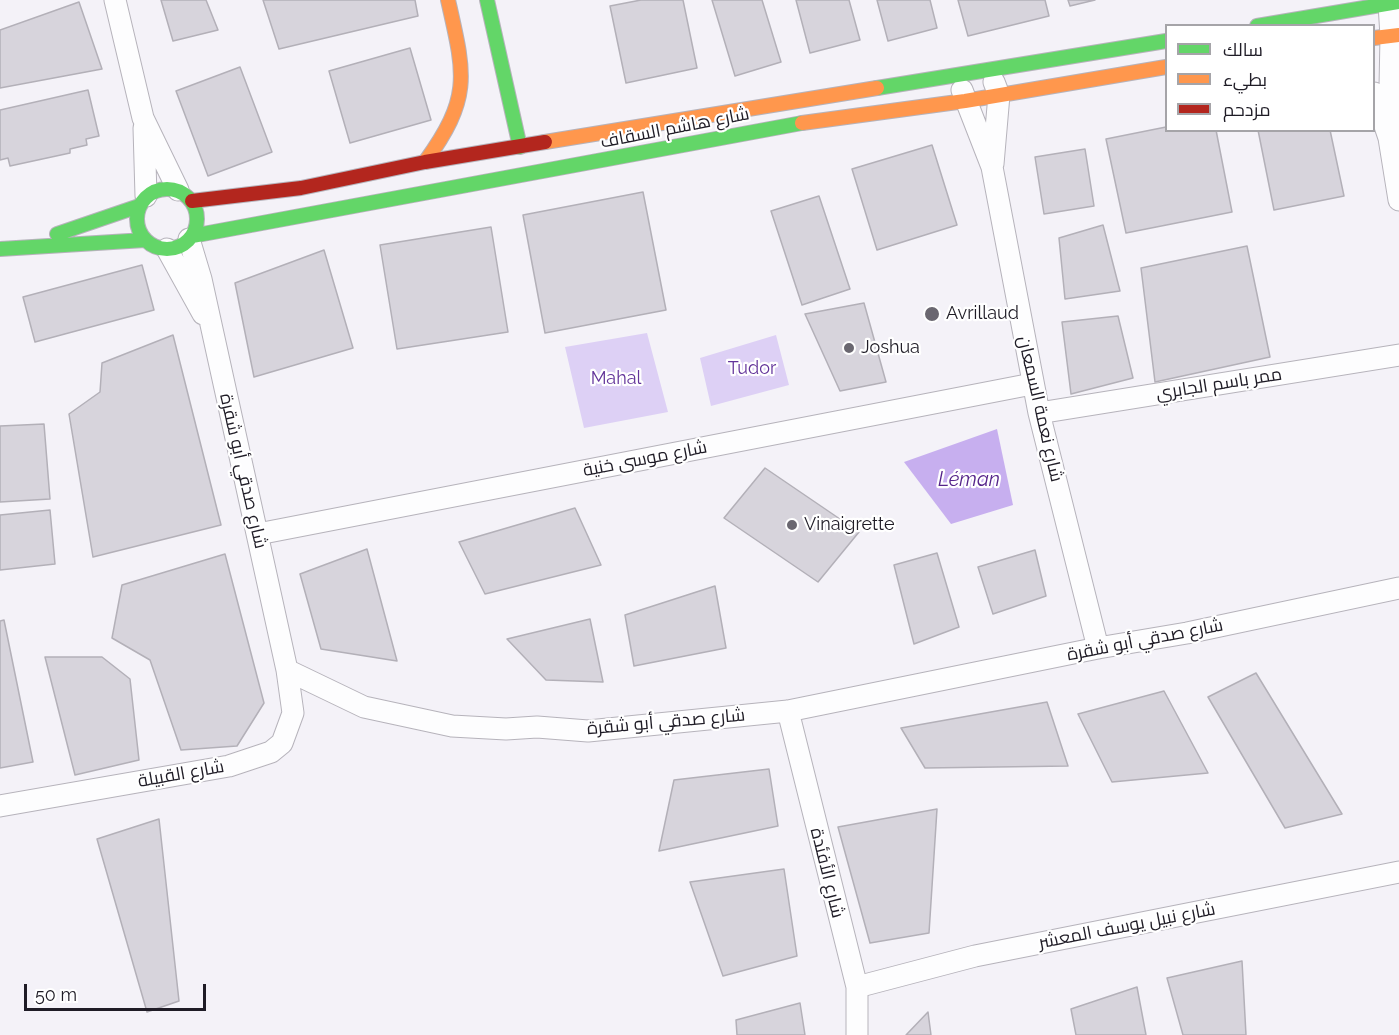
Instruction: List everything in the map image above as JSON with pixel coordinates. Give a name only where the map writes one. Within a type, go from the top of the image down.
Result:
[{"type":"street","points":[[115,0],[144,118],[197,219],[190,238],[179,246],[167,249],[154,247],[138,230],[136,218],[142,201],[144,118]]},
{"type":"street","points":[[425,162],[446,132],[458,106],[461,79],[458,48],[448,0]]},
{"type":"street","points":[[487,0],[520,147]]},
{"type":"street","points":[[1278,24],[1351,17],[1394,3],[1388,36],[1389,138],[1399,200]]},
{"type":"street","name":"شارع هاشم السقاف","points":[[185,196],[301,188],[425,162],[1165,41]]},
{"type":"street","name":"شارع هاشم السقاف","points":[[190,238],[760,129],[965,101],[1165,68]]},
{"type":"street","name":"شارع نعمة السمعان","points":[[990,69],[999,95],[992,168]]},
{"type":"street","name":"شارع نعمة السمعان","points":[[957,74],[965,101],[992,168],[1032,384],[1098,648]]},
{"type":"street","points":[[1375,96],[1389,138]]},
{"type":"street","points":[[20,246],[142,201],[167,188],[185,196]]},
{"type":"street","name":"شارع صدقي أبو شقرة","points":[[190,238],[287,670],[364,707],[452,726],[537,727],[588,731],[788,711],[1098,648],[1187,633],[1399,588]]},
{"type":"street","points":[[0,249],[145,240]]},
{"type":"street","name":"شارع صدقي أبو شقرة","points":[[167,249],[184,283],[209,323]]},
{"type":"street","name":"ممر باسم الجابري","points":[[1039,413],[1399,355]]},
{"type":"street","name":"شارع موسى خنية","points":[[258,534],[1032,384]]},
{"type":"street","name":"شارع القبيلة","points":[[0,806],[229,766],[271,752],[282,743],[293,713],[287,670]]},
{"type":"street","name":"شارع الأفئدة","points":[[788,711],[857,987],[857,1035]]},
{"type":"street","name":"شارع نبيل يوسف المعشر","points":[[857,987],[975,956],[1399,872]]},
{"type":"green space","name":"Mahal","points":[[647,333],[668,412],[584,428],[565,347]]},
{"type":"green space","name":"Tudor","points":[[776,335],[789,385],[711,406],[700,358]]},
{"type":"water","name":"Léman","points":[[997,429],[1013,505],[951,524],[904,462]]},
{"type":"building","points":[[161,0],[206,0],[218,30],[173,41]]},
{"type":"building","points":[[263,0],[415,0],[418,16],[279,49]]},
{"type":"building","points":[[641,0],[683,0],[697,68],[626,83],[610,6]]},
{"type":"building","points":[[712,0],[762,0],[781,62],[735,76]]},
{"type":"building","points":[[796,0],[849,0],[860,40],[810,53]]},
{"type":"building","points":[[877,0],[930,0],[937,28],[888,41]]},
{"type":"building","points":[[958,0],[1045,0],[1049,16],[968,36]]},
{"type":"building","points":[[1068,0],[1095,0],[1070,6]]},
{"type":"building","points":[[79,2],[102,69],[0,88],[0,30]]},
{"type":"building","points":[[410,48],[431,120],[350,143],[329,71]]},
{"type":"building","points":[[240,67],[272,152],[208,176],[176,91]]},
{"type":"building","points":[[88,90],[99,136],[86,139],[87,145],[70,149],[70,153],[10,166],[8,158],[0,160],[0,110]]},
{"type":"building","points":[[1165,127],[1165,132],[1216,132],[1232,212],[1126,233],[1106,139]]},
{"type":"building","points":[[1258,132],[1330,132],[1344,196],[1274,210]]},
{"type":"building","points":[[932,145],[957,225],[877,250],[852,169]]},
{"type":"building","points":[[1085,149],[1094,206],[1044,214],[1035,157]]},
{"type":"building","points":[[643,192],[666,310],[545,333],[523,215]]},
{"type":"building","points":[[819,196],[850,289],[802,305],[771,211]]},
{"type":"building","points":[[1103,225],[1120,291],[1065,299],[1059,238]]},
{"type":"building","points":[[491,227],[508,332],[397,349],[380,245]]},
{"type":"building","points":[[1247,246],[1270,357],[1155,382],[1141,268]]},
{"type":"building","points":[[324,250],[353,348],[254,377],[235,283]]},
{"type":"building","points":[[142,265],[154,310],[35,342],[23,297]]},
{"type":"building","name":"Joshua","points":[[864,303],[886,382],[840,391],[805,314]]},
{"type":"building","points":[[1118,316],[1133,378],[1071,394],[1062,322]]},
{"type":"building","points":[[173,335],[221,525],[93,557],[69,414],[100,392],[102,363]]},
{"type":"building","points":[[44,424],[50,499],[0,502],[0,426]]},
{"type":"building","name":"Vinaigrette","points":[[765,468],[859,532],[818,582],[724,518]]},
{"type":"building","points":[[575,508],[601,565],[485,594],[459,542]]},
{"type":"building","points":[[50,510],[55,564],[0,570],[0,515]]},
{"type":"building","points":[[367,549],[397,661],[321,649],[300,574]]},
{"type":"building","points":[[1035,550],[1046,596],[993,614],[978,567]]},
{"type":"building","points":[[937,553],[959,627],[914,644],[894,565]]},
{"type":"building","points":[[225,554],[264,703],[237,746],[181,750],[150,660],[112,638],[122,585]]},
{"type":"building","points":[[715,586],[726,648],[634,666],[625,615]]},
{"type":"building","points":[[590,619],[603,682],[546,680],[507,639]]},
{"type":"building","points":[[4,620],[33,762],[0,768],[0,621]]},
{"type":"building","points":[[45,657],[102,657],[130,679],[139,760],[75,775]]},
{"type":"building","points":[[1256,673],[1342,814],[1285,828],[1208,697]]},
{"type":"building","points":[[1164,691],[1208,773],[1112,782],[1078,714]]},
{"type":"building","points":[[1047,702],[1068,766],[925,768],[901,728]]},
{"type":"building","points":[[769,769],[778,826],[659,851],[674,780]]},
{"type":"building","points":[[937,809],[929,933],[870,943],[838,827]]},
{"type":"building","points":[[159,819],[179,1001],[147,1012],[97,839]]},
{"type":"building","points":[[784,869],[797,956],[723,976],[690,882]]},
{"type":"building","points":[[1242,961],[1246,1035],[1183,1035],[1167,978]]},
{"type":"building","points":[[1137,987],[1146,1035],[1076,1035],[1071,1009]]},
{"type":"building","points":[[800,1003],[805,1035],[737,1035],[736,1020]]},
{"type":"building","points":[[928,1012],[931,1035],[906,1035]]},
{"type":"traffic: fast","points":[[487,0],[520,147]]},
{"type":"traffic: fast","points":[[1269,24],[1399,2]]},
{"type":"traffic: fast","points":[[877,88],[1165,41]]},
{"type":"traffic: fast","points":[[192,236],[802,123]]},
{"type":"traffic: fast","points":[[161,189],[173,189],[184,194],[192,202],[197,219],[195,231],[184,244],[173,249],[161,249],[150,244],[142,236],[137,225],[137,213],[142,202],[150,194],[161,189]]},
{"type":"traffic: fast","points":[[57,234],[139,206]]},
{"type":"traffic: fast","points":[[0,249],[145,240]]},
{"type":"traffic: slow","points":[[425,162],[451,120],[460,85],[461,67],[448,0]]},
{"type":"traffic: slow","points":[[1375,38],[1399,35]]},
{"type":"traffic: slow","points":[[802,123],[965,101],[1165,67]]},
{"type":"traffic: slow","points":[[545,142],[877,88]]},
{"type":"traffic: jam","points":[[192,201],[301,188],[425,162],[545,142]]},
{"type":"place","name":"Avrillaud","points":[[932,314]]},
{"type":"place","name":"Joshua","points":[[849,348]]},
{"type":"place","name":"Vinaigrette","points":[[792,525]]}]
